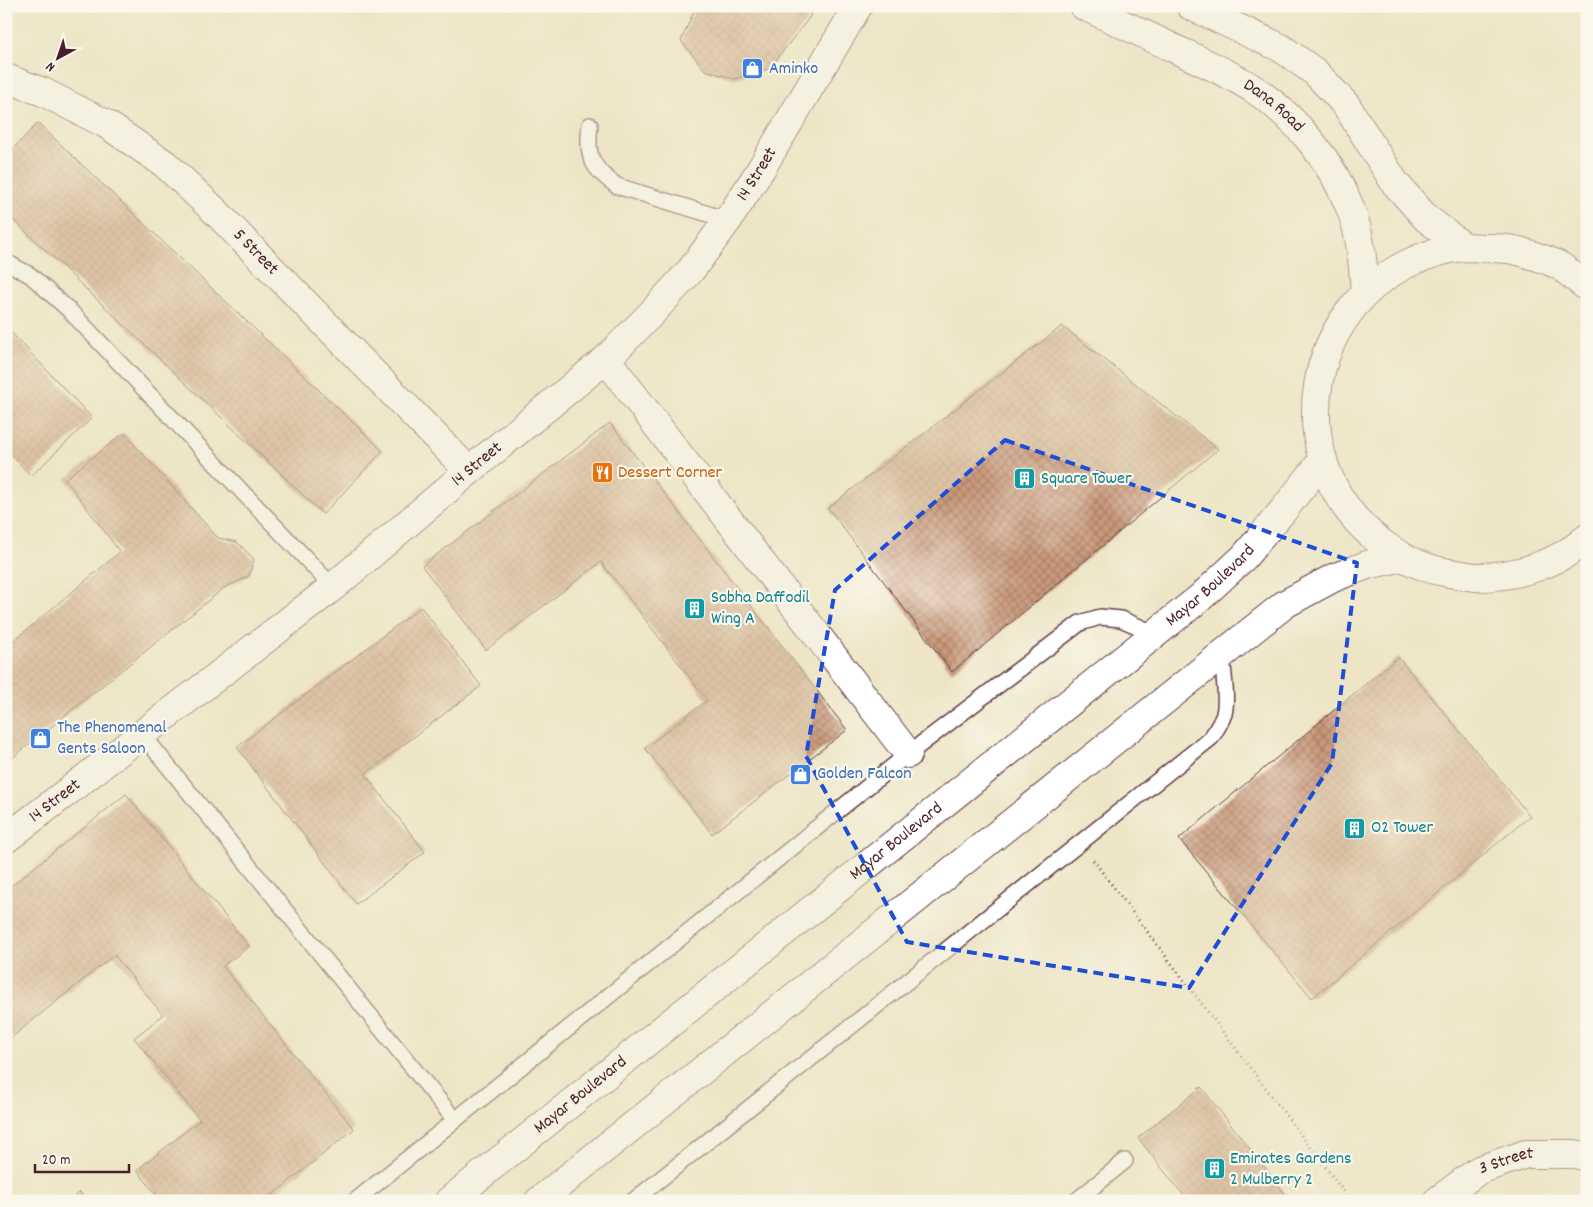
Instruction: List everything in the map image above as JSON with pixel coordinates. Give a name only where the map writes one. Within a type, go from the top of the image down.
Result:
[{"type":"street","name":"14 Street","points":[[6,838],[333,587],[469,471],[606,359],[650,316],[691,270],[728,220],[762,169],[858,6]]},
{"type":"street","name":"Dana Road","points":[[1084,6],[1224,71],[1256,91],[1285,114],[1311,142],[1333,172],[1352,210],[1362,251],[1365,292]]},
{"type":"street","points":[[1191,6],[1281,48],[1316,72],[1346,105],[1395,183],[1426,218],[1464,247]]},
{"type":"street","name":"5 Street","points":[[6,78],[43,92],[106,124],[165,164],[216,212],[469,471]]},
{"type":"street","points":[[1587,287],[1559,266],[1513,249],[1464,247],[1428,254],[1394,270],[1365,292],[1342,320],[1326,352],[1317,387],[1316,424],[1322,460],[1335,489],[1353,516],[1376,539],[1403,557],[1437,571],[1474,577],[1511,574],[1546,564],[1587,538]]},
{"type":"street","points":[[606,359],[908,754]]},
{"type":"street","name":"Mayar Boulevard","points":[[448,1201],[1201,598],[1244,557],[1322,460]]},
{"type":"street","points":[[539,1201],[1285,604],[1333,578],[1367,565],[1403,557]]},
{"type":"street","name":"3 Street","points":[[1437,1201],[1478,1170],[1526,1154],[1575,1154],[1587,1157]]},
{"type":"lane","points":[[590,125],[588,143],[592,160],[602,176],[617,186],[728,220]]},
{"type":"lane","points":[[6,262],[30,276],[69,310],[333,587]]},
{"type":"lane","points":[[355,1201],[908,754],[1080,623],[1100,617],[1121,619],[1156,634]]},
{"type":"lane","points":[[633,1201],[1211,738],[1219,726],[1224,713],[1225,698],[1222,655]]},
{"type":"lane","points":[[142,734],[455,1120]]},
{"type":"lane","points":[[1076,1201],[1125,1161]]},
{"type":"path","points":[[1080,843],[1351,1201]]},
{"type":"highlighted area","points":[[1005,440],[1357,563],[1332,763],[1189,988],[907,942],[806,756],[835,590]]},
{"type":"building","points":[[696,6],[814,6],[809,18],[769,69],[734,79],[705,70],[681,41]]},
{"type":"building","points":[[38,123],[383,451],[323,514],[6,213],[6,156]]},
{"type":"building","name":"Square Tower","points":[[1062,326],[1218,449],[952,672],[828,508]]},
{"type":"building","points":[[6,327],[92,418],[31,476],[6,449]]},
{"type":"building","name":"Sobha Daffodil Wing A","points":[[610,423],[847,730],[712,834],[645,748],[707,700],[601,562],[486,650],[422,566]]},
{"type":"building","points":[[124,433],[218,538],[237,542],[254,559],[249,576],[224,588],[6,763],[6,647],[120,552],[65,479]]},
{"type":"building","points":[[421,607],[481,686],[365,774],[425,852],[356,904],[237,747]]},
{"type":"building","name":"O2 Tower","points":[[1398,657],[1530,816],[1312,998],[1179,839]]},
{"type":"building","points":[[126,794],[249,946],[223,966],[354,1129],[265,1201],[161,1201],[137,1170],[200,1120],[134,1038],[163,1015],[114,955],[6,1042],[6,890]]},
{"type":"building","name":"Emirates Gardens 2 Mulberry 2","points":[[1201,1087],[1291,1201],[1188,1201],[1138,1138]]},
{"type":"building","points":[[80,1192],[86,1201],[69,1201]]},
{"type":"place","name":"Aminko","points":[[753,69]]},
{"type":"place","name":"Dessert Corner","points":[[602,473]]},
{"type":"place","name":"Square Tower","points":[[1025,479]]},
{"type":"place","name":"Sobha Daffodil Wing A","points":[[695,608]]},
{"type":"place","name":"The Phenomenal Gents Saloon","points":[[41,738]]},
{"type":"place","name":"Golden Falcon","points":[[801,774]]},
{"type":"place","name":"O2 Tower","points":[[1355,828]]},
{"type":"place","name":"Emirates Gardens 2 Mulberry 2","points":[[1214,1169]]}]
